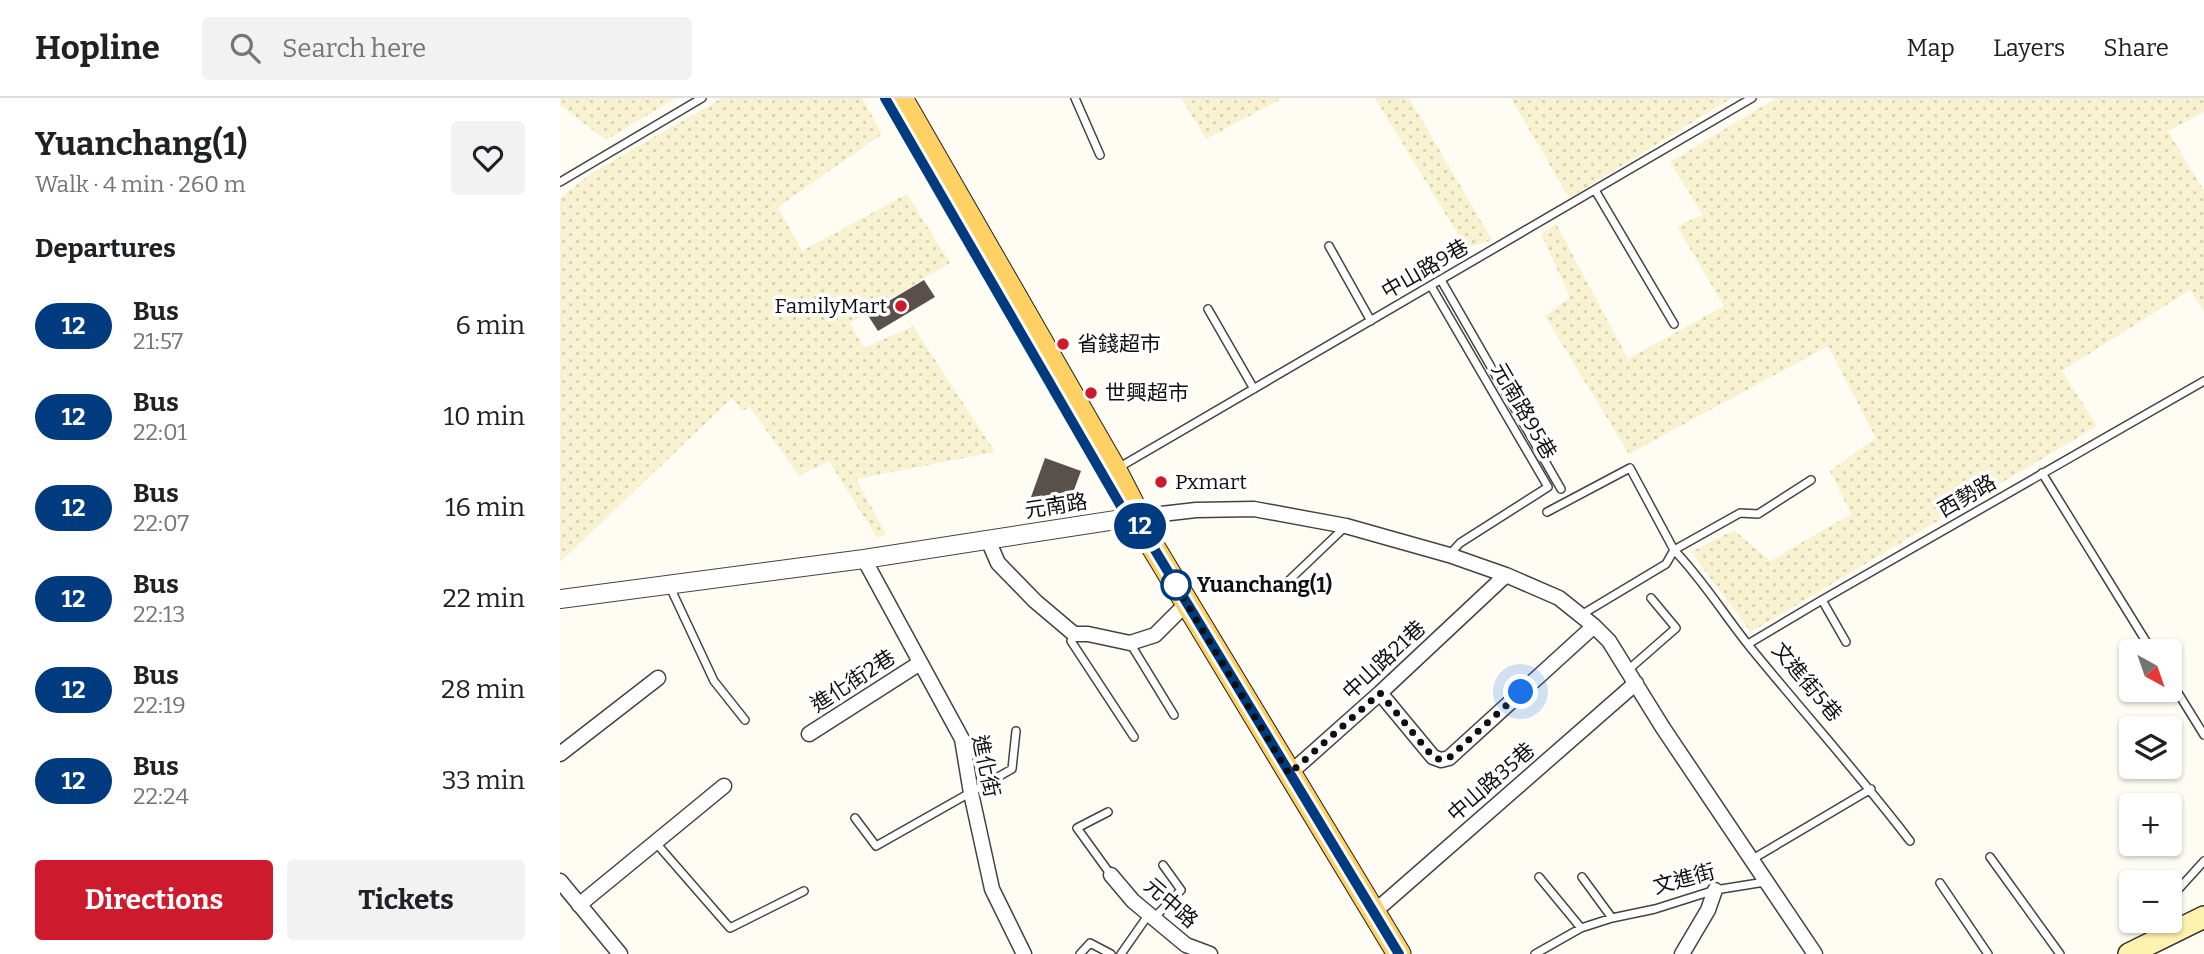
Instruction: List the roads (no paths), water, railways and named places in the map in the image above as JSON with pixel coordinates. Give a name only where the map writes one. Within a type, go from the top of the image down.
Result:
[{"type":"main road","points":[[885,98],[1122,508],[1135,517]]},
{"type":"main road","points":[[901,98],[1115,470],[1132,503],[1135,517],[1373,912],[1393,952]]},
{"type":"main road","points":[[2182,928],[2204,917]]},
{"type":"main road","points":[[2130,954],[2171,933]]},
{"type":"street","name":"元南路","points":[[560,599],[864,559],[1135,517],[1196,510],[1254,509],[1346,526],[1449,555],[1506,575],[1559,598],[1594,625],[1609,641],[1636,683]]},
{"type":"street","points":[[988,540],[998,563],[1035,601],[1074,634],[1088,634],[1130,643],[1155,635],[1186,603]]},
{"type":"street","name":"進化街","points":[[864,559],[962,739],[992,889],[1024,954]]},
{"type":"street","name":"中山路21巷","points":[[1289,774],[1506,575]]},
{"type":"street","points":[[1380,693],[1433,757],[1441,760],[1449,758],[1594,625]]},
{"type":"street","name":"進化街2巷","points":[[809,734],[920,663]]},
{"type":"street","points":[[560,754],[658,678]]},
{"type":"street","points":[[1636,683],[1662,728],[1815,954]]},
{"type":"street","name":"中山路35巷","points":[[1373,912],[1636,683]]},
{"type":"street","points":[[579,905],[724,786]]},
{"type":"street","name":"元中路","points":[[1111,875],[1133,901],[1186,945],[1210,954]]},
{"type":"street","points":[[560,881],[620,954]]},
{"type":"street","points":[[1682,954],[1708,910],[1715,890]]},
{"type":"lane","points":[[560,182],[702,98]]},
{"type":"lane","points":[[1075,98],[1100,155]]},
{"type":"lane","name":"中山路9巷","points":[[1115,470],[1752,98]]},
{"type":"lane","points":[[1595,190],[1674,324]]},
{"type":"lane","points":[[1329,246],[1371,321]]},
{"type":"lane","points":[[1441,280],[1561,489]]},
{"type":"lane","name":"元南路95巷","points":[[1431,286],[1548,487],[1460,543],[1449,555]]},
{"type":"lane","points":[[1208,309],[1254,389]]},
{"type":"lane","name":"西勢路","points":[[1748,644],[2204,380]]},
{"type":"lane","name":"文進街5巷","points":[[1547,512],[1630,468],[1674,550],[1692,568],[1748,644],[1871,789],[1909,841]]},
{"type":"lane","points":[[2042,473],[2145,639]]},
{"type":"lane","points":[[1581,615],[1666,564],[1674,550],[1740,513],[1758,514],[1811,480]]},
{"type":"lane","points":[[1281,588],[1346,526]]},
{"type":"lane","points":[[670,586],[714,681],[745,719]]},
{"type":"lane","points":[[1628,670],[1676,628],[1651,598]]},
{"type":"lane","points":[[1822,600],[1846,642]]},
{"type":"lane","points":[[1074,634],[1071,641],[1133,737]]},
{"type":"lane","points":[[1130,643],[1174,715]]},
{"type":"lane","points":[[2182,699],[2204,735]]},
{"type":"lane","points":[[855,818],[876,846],[1012,769],[1016,731]]},
{"type":"lane","points":[[1751,860],[1871,789]]},
{"type":"lane","points":[[1108,812],[1077,828],[1111,875]]},
{"type":"lane","points":[[655,842],[730,928],[804,891]]},
{"type":"lane","points":[[1990,857],[2060,954]]},
{"type":"lane","points":[[2182,885],[2204,861]]},
{"type":"lane","points":[[1121,954],[1152,916],[1181,890],[1163,865]]},
{"type":"lane","points":[[1539,877],[1581,928]]},
{"type":"lane","points":[[1582,877],[1612,918]]},
{"type":"lane","name":"文進街","points":[[1535,954],[1581,928],[1612,918],[1655,909],[1715,890],[1765,882]]},
{"type":"lane","points":[[1940,883],[1988,954]]},
{"type":"lane","points":[[1080,954],[1090,943],[1111,954]]},
{"type":"place","name":"FamilyMart","points":[[901,306]]},
{"type":"place","name":"省錢超市","points":[[1063,344]]},
{"type":"place","name":"世興超市","points":[[1091,393]]},
{"type":"place","name":"Pxmart","points":[[1161,482]]},
{"type":"place","name":"Yuanchang(1)","points":[[1176,585]]}]
